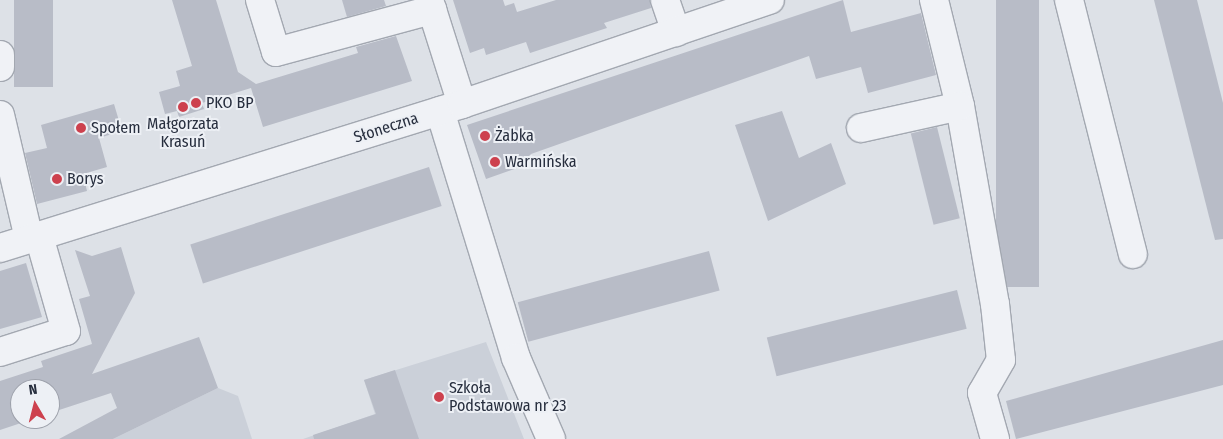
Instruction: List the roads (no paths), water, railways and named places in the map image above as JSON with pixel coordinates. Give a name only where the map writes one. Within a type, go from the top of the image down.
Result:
[{"type":"street","points":[[260,0],[276,52],[430,3],[451,107],[516,358],[551,439]]},
{"type":"street","points":[[665,0],[676,32]]},
{"type":"street","name":"Słoneczna","points":[[0,248],[451,107],[770,0]]},
{"type":"street","points":[[934,0],[960,106],[1001,360],[982,393],[995,439]]},
{"type":"street","points":[[1069,0],[1133,254]]},
{"type":"street","points":[[0,56],[0,67]]},
{"type":"street","points":[[861,128],[960,106]]},
{"type":"street","points":[[0,115],[34,238],[66,331],[0,352]]},
{"type":"place","name":"PKO BP","points":[[196,103]]},
{"type":"place","name":"Małgorzata Krasuń","points":[[183,107]]},
{"type":"place","name":"Społem","points":[[81,128]]},
{"type":"place","name":"Żabka","points":[[485,136]]},
{"type":"place","name":"Warmińska","points":[[495,162]]},
{"type":"place","name":"Borys","points":[[57,179]]},
{"type":"place","name":"Szkoła Podstawowa nr 23","points":[[439,397]]}]
